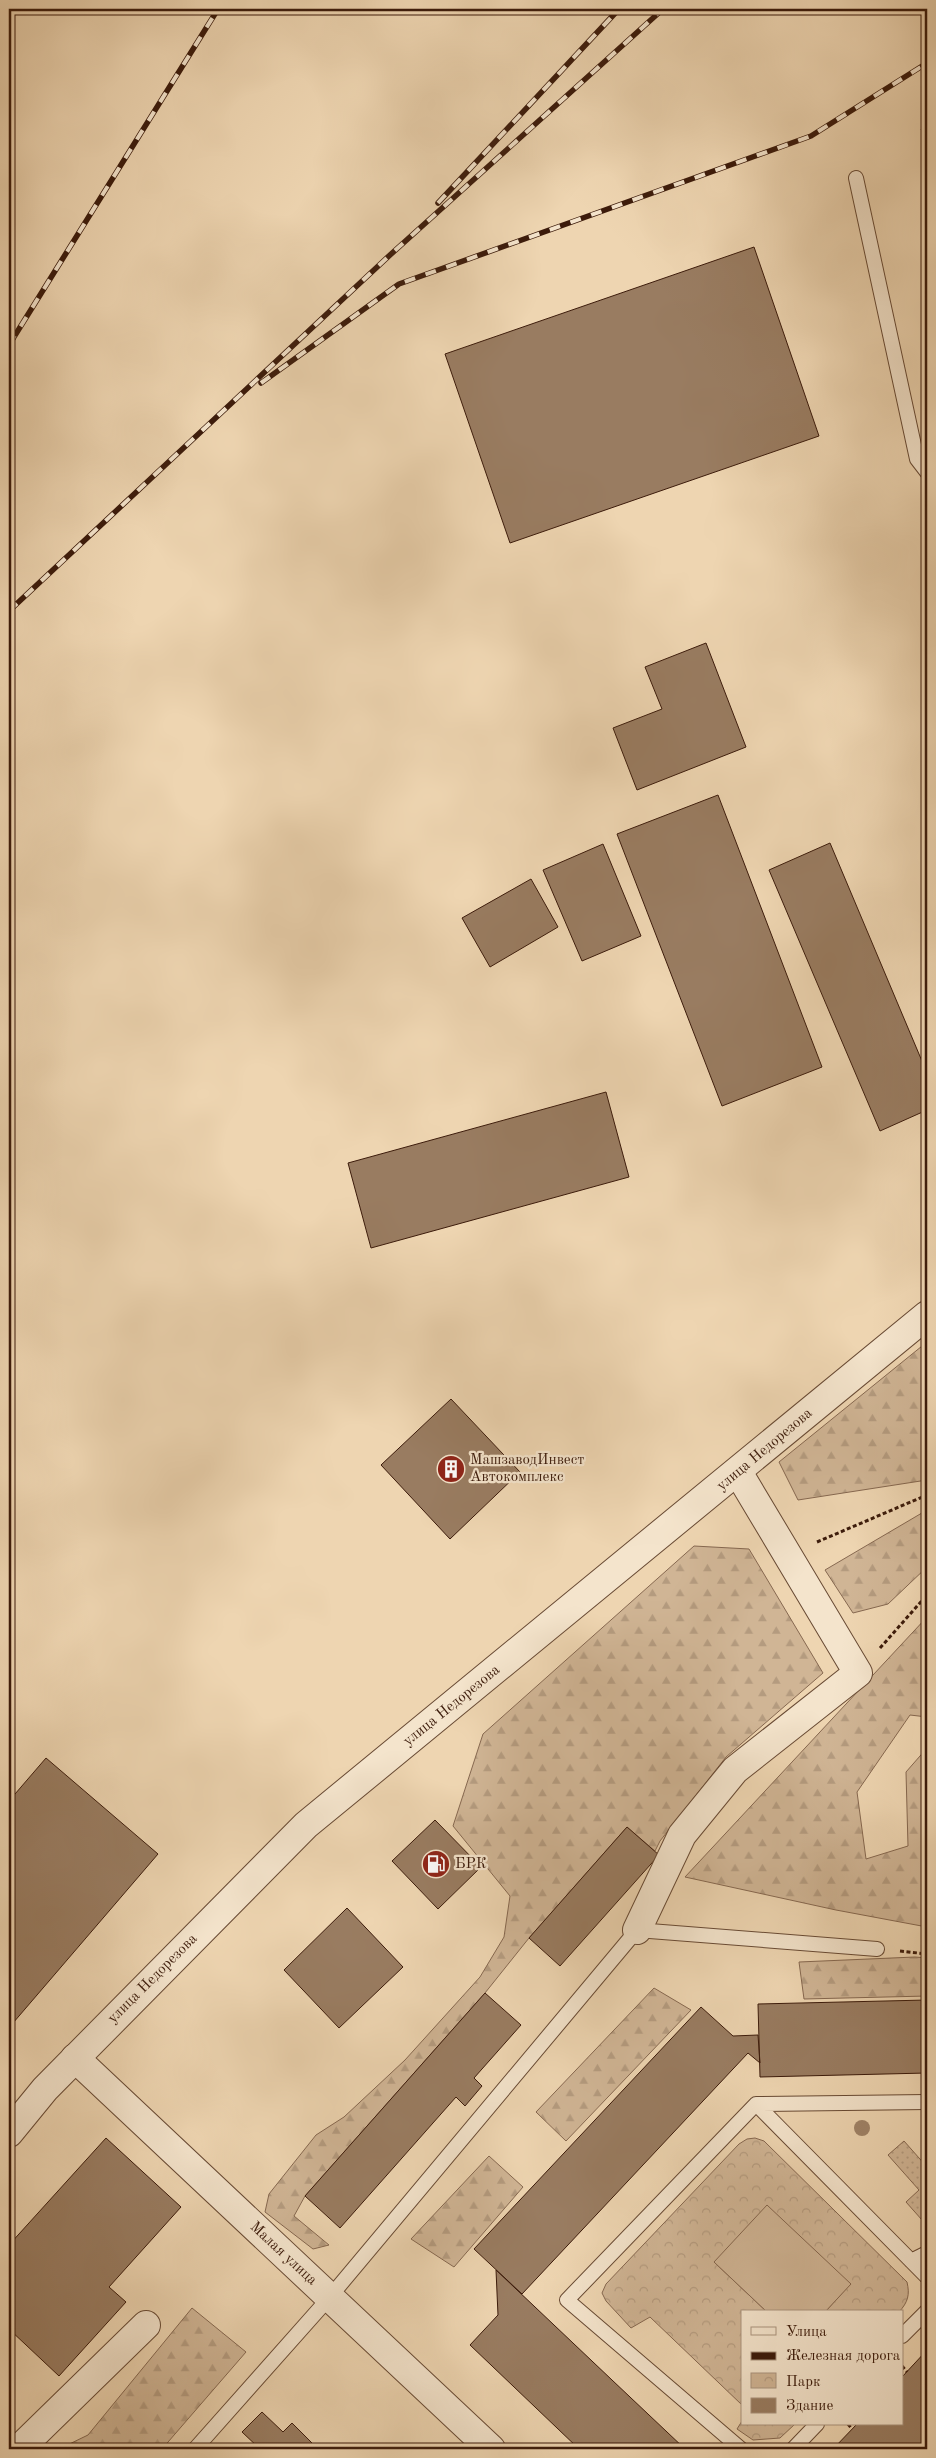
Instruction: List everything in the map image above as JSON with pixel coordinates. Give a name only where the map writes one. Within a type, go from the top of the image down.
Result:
[{"type":"street","name":"улица Недорезова","points":[[9,2132],[45,2089],[75,2058],[306,1826],[927,1315]]},
{"type":"street","points":[[637,1930],[682,1835],[735,1770],[858,1673],[738,1472]]},
{"type":"street","name":"Малая улица","points":[[75,2058],[491,2449]]},
{"type":"street","points":[[19,2449],[146,2325]]},
{"type":"lane","points":[[856,178],[917,459],[927,472]]},
{"type":"lane","points":[[195,2449],[329,2298],[637,1930],[877,1949]]},
{"type":"lane","points":[[741,2449],[567,2300],[756,2104],[927,2102]]},
{"type":"lane","points":[[756,2104],[927,2277]]},
{"type":"lane","points":[[910,2261],[927,2253]]},
{"type":"lane","points":[[904,2334],[927,2311]]},
{"type":"lane","points":[[793,2449],[815,2426]]},
{"type":"path","points":[[787,1554],[927,1495]]},
{"type":"path","points":[[858,1673],[927,1595]]},
{"type":"path","points":[[904,2368],[907,2372]]},
{"type":"green space","points":[[927,1342],[927,1480],[798,1500],[779,1462]]},
{"type":"green space","points":[[927,1510],[927,1567],[888,1604],[853,1613],[825,1570]]},
{"type":"green space","points":[[694,1546],[749,1549],[823,1673],[726,1757],[660,1841],[655,1851],[627,1827],[529,1938],[485,1993],[305,2196],[294,2216],[329,2245],[313,2249],[265,2212],[269,2194],[316,2135],[344,2117],[405,2060],[480,1977],[504,1937],[510,1896],[453,1826],[483,1734]]},
{"type":"green space","points":[[927,1617],[927,1717],[910,1715],[857,1792],[866,1859],[908,1846],[906,1772],[927,1748],[927,1927],[836,1910],[685,1877]]},
{"type":"green space","points":[[927,1958],[927,1996],[804,1999],[799,1962]]},
{"type":"green space","points":[[654,1988],[691,2010],[566,2141],[536,2112]]},
{"type":"green space","points":[[755,2138],[764,2141],[907,2282],[908,2295],[900,2310],[827,2310],[850,2284],[714,2262],[765,2310],[741,2310],[741,2404],[650,2317],[631,2328],[606,2301],[602,2293],[606,2284],[739,2144],[747,2139]]},
{"type":"green space","points":[[904,2141],[927,2167],[927,2216],[922,2220],[906,2202],[919,2190],[888,2155]]},
{"type":"green space","points":[[489,2156],[523,2187],[454,2267],[411,2239]]},
{"type":"green space","points":[[767,2205],[851,2284],[827,2310],[765,2310],[714,2262]]},
{"type":"green space","points":[[192,2308],[246,2352],[162,2449],[59,2449],[88,2435]]},
{"type":"green space","points":[[741,2423],[741,2426],[793,2426],[780,2438],[753,2440],[737,2429]]},
{"type":"building","points":[[927,125],[927,139],[921,129]]},
{"type":"building","points":[[754,247],[819,436],[510,543],[445,354]]},
{"type":"building","points":[[706,643],[746,747],[637,790],[613,728],[662,709],[645,667]]},
{"type":"building","points":[[718,795],[822,1067],[722,1106],[617,834]]},
{"type":"building","points":[[830,843],[927,1073],[927,1110],[880,1131],[769,870]]},
{"type":"building","points":[[603,844],[641,936],[582,961],[543,870]]},
{"type":"building","points":[[531,879],[558,927],[490,967],[462,918]]},
{"type":"building","points":[[606,1092],[629,1177],[371,1248],[348,1163]]},
{"type":"building","name":"МашзаводИнвест Автокомплекс","points":[[451,1399],[520,1472],[450,1539],[381,1465]]},
{"type":"building","points":[[46,1758],[158,1854],[13,2023],[9,2020],[9,1801]]},
{"type":"building","points":[[435,1820],[481,1867],[438,1909],[392,1861]]},
{"type":"building","points":[[627,1827],[659,1855],[560,1966],[529,1938]]},
{"type":"building","points":[[347,1908],[403,1967],[339,2028],[284,1970]]},
{"type":"building","points":[[485,1993],[521,2025],[474,2078],[482,2086],[465,2106],[456,2097],[340,2228],[305,2196]]},
{"type":"building","points":[[927,2000],[927,2073],[760,2077],[758,2004]]},
{"type":"building","points":[[701,2007],[733,2036],[758,2035],[760,2063],[748,2053],[522,2294],[474,2249]]},
{"type":"building","points":[[106,2138],[181,2207],[109,2287],[126,2302],[59,2376],[9,2329],[9,2245]]},
{"type":"building","points":[[496,2270],[685,2449],[579,2449],[470,2345],[498,2315]]},
{"type":"building","points":[[927,2350],[927,2449],[833,2449],[855,2426],[904,2426],[904,2375]]},
{"type":"building","points":[[262,2412],[283,2432],[292,2423],[318,2449],[260,2449],[242,2432]]},
{"type":"railway","points":[[9,345],[218,9]]},
{"type":"railway","points":[[438,203],[619,9]]},
{"type":"railway","points":[[9,611],[390,255],[663,9]]},
{"type":"railway","points":[[261,383],[399,284],[811,136],[927,63]]},
{"type":"place","name":"МашзаводИнвест Автокомплекс","points":[[451,1469]]},
{"type":"place","name":"БРК","points":[[436,1864]]}]
